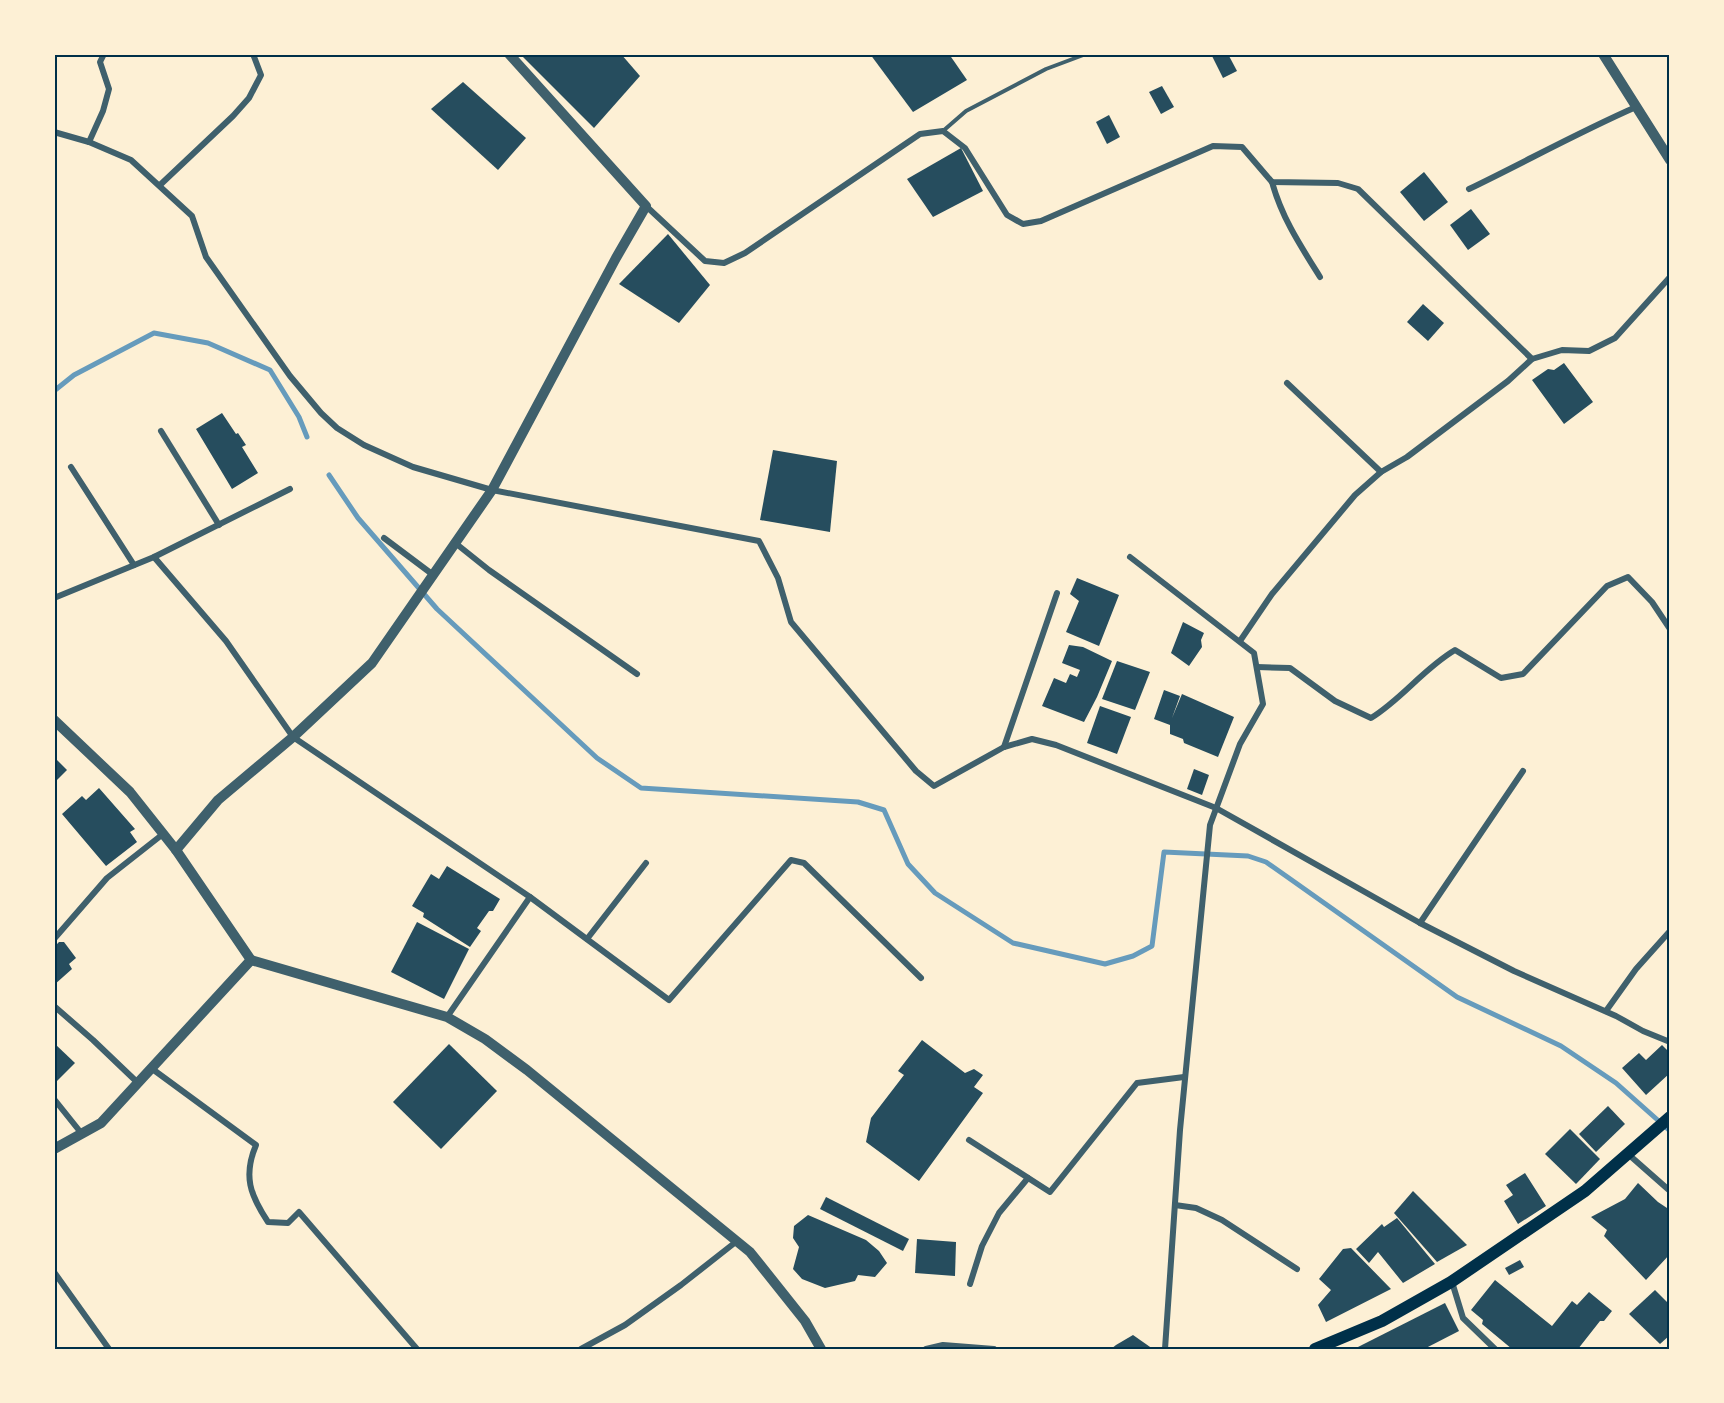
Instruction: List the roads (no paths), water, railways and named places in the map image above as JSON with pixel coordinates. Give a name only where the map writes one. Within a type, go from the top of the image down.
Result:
[{"type":"main road","points":[[1314,1349],[1382,1321],[1451,1282],[1585,1191],[1670,1117]]},
{"type":"street","points":[[89,142],[103,111],[108,89],[100,62],[104,54]]},
{"type":"street","points":[[160,185],[249,98],[261,75],[253,54]]},
{"type":"street","points":[[510,54],[646,206],[705,261],[724,263],[745,253],[920,134],[943,130],[964,148],[1008,216],[1023,224],[1041,221],[1214,146],[1242,147],[1272,182],[1283,216],[1320,277]]},
{"type":"street","points":[[1603,54],[1670,160]]},
{"type":"street","points":[[1469,189],[1518,166],[1596,124],[1636,107]]},
{"type":"street","points":[[54,132],[89,142],[130,160],[192,216],[206,257],[290,376],[321,413],[337,428],[364,445],[413,467],[492,490],[759,541],[778,578],[791,622],[916,771],[934,786],[1004,747],[1032,739],[1056,745],[1216,808],[1420,923],[1514,971],[1670,1042]]},
{"type":"street","points":[[1272,182],[1338,183],[1358,189],[1532,359]]},
{"type":"street","points":[[176,850],[218,800],[293,737],[372,663],[492,490],[646,206]]},
{"type":"street","points":[[1240,641],[1272,594],[1355,495],[1381,472],[1407,457],[1508,381],[1532,359],[1562,350],[1589,351],[1615,338],[1670,277]]},
{"type":"street","points":[[1287,383],[1381,472]]},
{"type":"street","points":[[161,431],[219,525]]},
{"type":"street","points":[[71,467],[134,565]]},
{"type":"street","points":[[54,598],[154,557],[290,489]]},
{"type":"street","points":[[384,538],[430,577]]},
{"type":"street","points":[[454,542],[489,570],[637,674]]},
{"type":"street","points":[[154,557],[226,641],[293,737],[530,897],[669,1000],[791,860],[804,864],[921,978]]},
{"type":"street","points":[[1130,557],[1254,653],[1263,704],[1240,744],[1210,825],[1184,1077],[1165,1349]]},
{"type":"street","points":[[1257,667],[1290,668],[1335,701],[1371,718],[1386,709],[1437,661],[1455,650],[1501,678],[1523,674],[1607,586],[1628,577],[1652,602],[1670,628]]},
{"type":"street","points":[[1004,747],[1057,593]]},
{"type":"street","points":[[54,720],[130,792],[176,850],[251,960],[447,1017],[485,1039],[527,1070],[750,1252],[805,1321],[821,1349]]},
{"type":"street","points":[[1420,923],[1523,771]]},
{"type":"street","points":[[54,939],[107,878],[163,834]]},
{"type":"street","points":[[587,939],[646,863]]},
{"type":"street","points":[[447,1017],[530,897]]},
{"type":"street","points":[[1606,1011],[1636,969],[1670,931]]},
{"type":"street","points":[[54,1149],[101,1123],[251,960]]},
{"type":"street","points":[[54,1006],[138,1083]]},
{"type":"street","points":[[151,1068],[256,1145],[249,1161],[248,1184],[268,1222],[288,1223],[299,1212],[417,1349]]},
{"type":"street","points":[[969,1140],[1050,1192],[1137,1083],[1184,1077]]},
{"type":"street","points":[[54,1099],[82,1134]]},
{"type":"street","points":[[1628,1155],[1670,1191]]},
{"type":"street","points":[[970,1284],[982,1246],[999,1213],[1028,1178]]},
{"type":"street","points":[[1175,1205],[1196,1208],[1222,1220],[1297,1269]]},
{"type":"street","points":[[581,1349],[625,1325],[737,1241]]},
{"type":"street","points":[[54,1272],[109,1349]]},
{"type":"street","points":[[1451,1282],[1463,1318],[1490,1347]]},
{"type":"street","points":[[926,1349],[943,1345],[994,1349]]},
{"type":"lane","points":[[943,130],[966,111],[1046,69],[1086,54]]},
{"type":"waterway","points":[[54,391],[74,375],[154,333],[208,343],[270,370],[299,417],[307,437]]},
{"type":"waterway","points":[[329,475],[358,518],[437,609],[597,758],[641,788],[858,802],[884,810],[908,864],[935,893],[1013,943],[1105,964],[1133,956],[1152,946],[1164,852],[1248,856],[1266,862],[1457,997],[1561,1046],[1616,1083],[1670,1131]]}]
